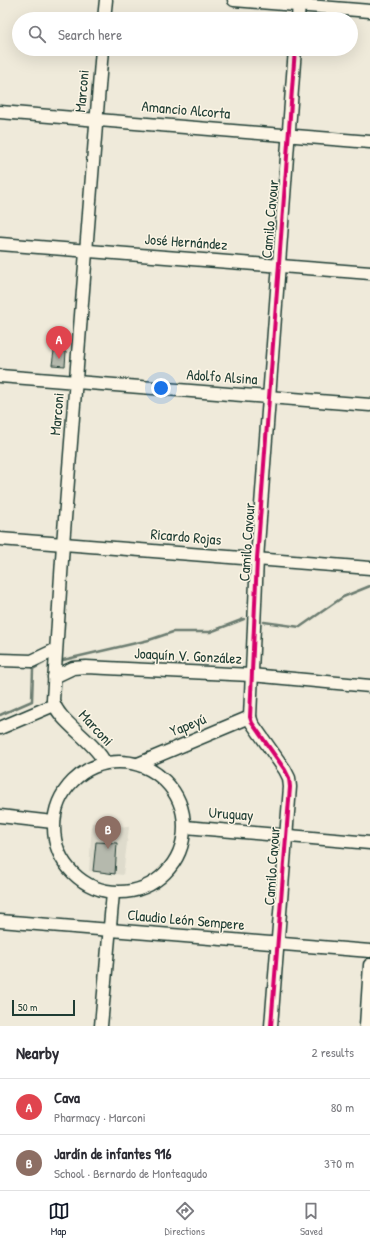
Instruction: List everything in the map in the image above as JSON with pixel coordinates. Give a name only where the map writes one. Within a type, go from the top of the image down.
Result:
[{"type":"street","points":[[105,12],[106,0]]},
{"type":"street","points":[[234,0],[299,3],[370,11]]},
{"type":"street","name":"Marconi","points":[[101,56],[84,251],[76,382],[62,544],[55,650],[54,705],[58,712],[96,749],[105,763]]},
{"type":"street","name":"Camilo Cavour","points":[[271,1026],[289,778],[252,723],[250,717],[251,675],[257,559],[295,56]]},
{"type":"street","name":"Amancio Alcorta","points":[[0,112],[370,142]]},
{"type":"street","name":"José Hernández","points":[[0,244],[370,273]]},
{"type":"street","name":"Adolfo Alsina","points":[[0,376],[370,405]]},
{"type":"street","name":"Ricardo Rojas","points":[[0,539],[370,568]]},
{"type":"street","points":[[0,660],[26,662],[55,650]]},
{"type":"street","name":"Joaquín V. González","points":[[54,677],[73,668],[86,667],[251,675],[370,686]]},
{"type":"street","points":[[0,728],[54,705]]},
{"type":"street","name":"Yapeyú","points":[[138,764],[250,717]]},
{"type":"street","points":[[122,761],[138,764],[155,772],[171,786],[181,806],[185,827],[182,848],[172,866],[156,881],[137,890],[113,893],[96,888],[77,878],[64,862],[55,843],[53,822],[57,805],[65,789],[77,776],[93,766],[105,763],[122,761]]},
{"type":"street","points":[[0,816],[53,822]]},
{"type":"street","name":"Uruguay","points":[[185,827],[370,843]]},
{"type":"street","points":[[101,1026],[113,893]]},
{"type":"street","name":"Claudio León Sempere","points":[[0,921],[370,951]]},
{"type":"street","points":[[366,1026],[370,966]]},
{"type":"shaded area","points":[[92,823],[129,827],[123,875],[89,871]]},
{"type":"building","points":[[54,351],[66,352],[65,366],[52,365]]},
{"type":"building","points":[[96,842],[117,843],[115,874],[93,871]]},
{"type":"waterway","points":[[264,622],[300,627],[343,597],[370,586]]},
{"type":"waterway","points":[[63,660],[149,640],[173,632],[210,632],[244,619]]},
{"type":"waterway","points":[[0,715],[32,701],[33,669],[44,663]]},
{"type":"cycle path","points":[[271,1026],[290,787],[289,778],[285,770],[252,723],[250,717],[257,559],[294,56]]},
{"type":"place","name":"Cava","points":[[59,359]]},
{"type":"place","name":"Jardín de infantes 916","points":[[108,849]]}]
